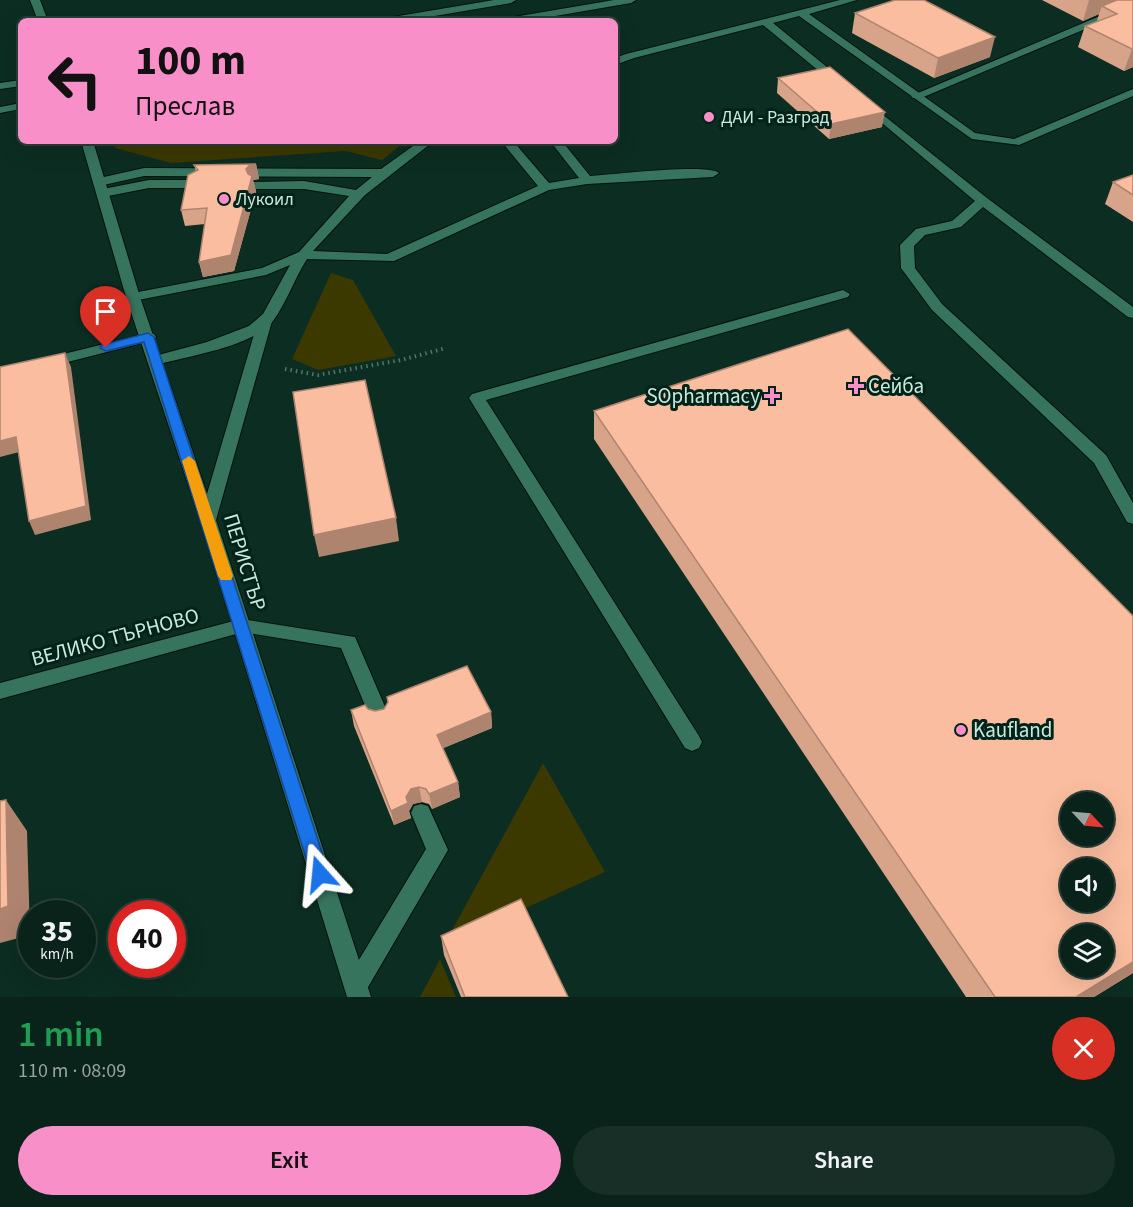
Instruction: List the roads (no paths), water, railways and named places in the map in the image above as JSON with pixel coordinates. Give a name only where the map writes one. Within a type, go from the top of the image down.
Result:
[{"type":"street","points":[[35,0],[43,18]]},
{"type":"street","points":[[405,18],[511,0]]},
{"type":"street","points":[[526,18],[631,0]]},
{"type":"street","points":[[618,59],[852,0]]},
{"type":"street","points":[[917,96],[1133,6]]},
{"type":"street","points":[[800,12],[972,136],[1015,143],[1133,92]]},
{"type":"street","points":[[764,21],[983,201],[1133,314]]},
{"type":"street","points":[[0,86],[18,83]]},
{"type":"street","points":[[0,110],[18,107]]},
{"type":"street","name":"ПЕРИСТЪР","points":[[88,144],[134,297],[208,520],[358,992]]},
{"type":"street","points":[[208,520],[250,366],[265,321],[302,255],[357,194],[381,173],[424,144]]},
{"type":"street","points":[[510,144],[546,187]]},
{"type":"street","points":[[558,144],[587,180]]},
{"type":"street","points":[[101,188],[144,172],[381,173]]},
{"type":"street","points":[[134,297],[266,271],[302,255],[389,258],[546,187],[587,180],[713,173]]},
{"type":"street","points":[[101,188],[149,184],[194,184]]},
{"type":"street","points":[[257,185],[304,185],[357,194]]},
{"type":"street","points":[[983,201],[956,224],[921,232],[907,245],[908,268],[937,307],[1100,459],[1133,518]]},
{"type":"street","points":[[692,742],[477,398],[843,294]]},
{"type":"street","points":[[156,360],[228,339],[265,321]]},
{"type":"street","points":[[34,366],[148,337]]},
{"type":"street","points":[[241,626],[348,642],[379,716]]},
{"type":"street","name":"ВЕЛИКО ТЪРНОВО","points":[[0,691],[241,626]]},
{"type":"street","points":[[358,992],[437,850],[421,813]]},
{"type":"place","name":"ДАИ - Разград","points":[[709,117]]},
{"type":"place","name":"Лукоил","points":[[224,199]]},
{"type":"place","name":"Сейба","points":[[856,386]]},
{"type":"place","name":"SOpharmacy","points":[[772,396]]},
{"type":"place","name":"Kaufland","points":[[961,730]]}]
